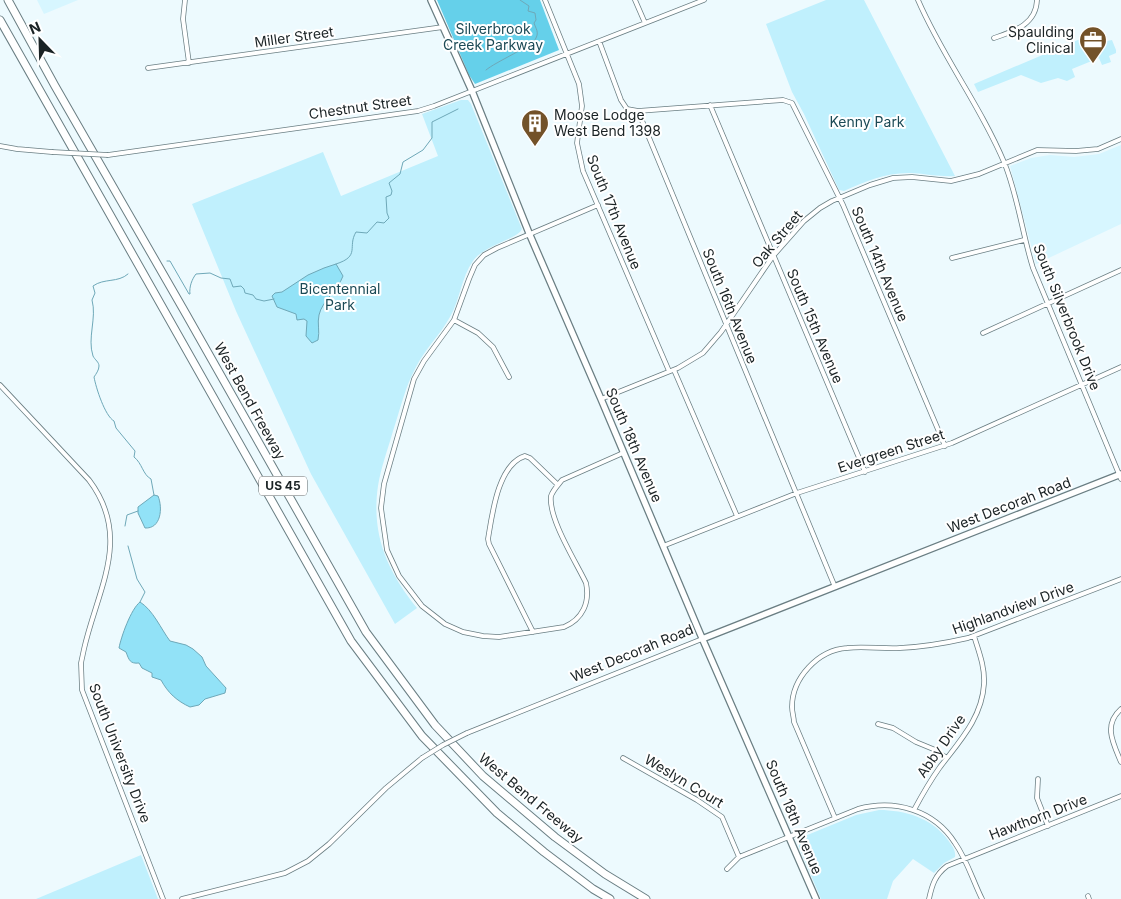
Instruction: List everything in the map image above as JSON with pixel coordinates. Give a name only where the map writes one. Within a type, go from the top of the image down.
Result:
[{"type":"highway","name":"West Bend Freeway","points":[[8,0],[366,632],[435,725],[483,776],[562,842],[604,874],[646,899]]},
{"type":"highway","name":"West Bend Freeway","points":[[0,20],[351,641],[422,736],[497,813],[544,852],[593,889],[610,899]]},
{"type":"street","points":[[185,0],[183,19],[188,63]]},
{"type":"street","name":"South 18th Avenue","points":[[431,0],[472,91],[529,233],[702,639],[816,899]]},
{"type":"street","name":"South 17th Avenue","points":[[545,0],[579,84],[582,106],[577,143],[583,171],[737,516]]},
{"type":"street","points":[[635,0],[645,23]]},
{"type":"street","name":"Chestnut Street","points":[[0,146],[52,152],[108,155],[418,111],[704,0]]},
{"type":"street","name":"South Silverbrook Drive","points":[[918,0],[940,47],[979,110],[1004,163],[1024,240],[1047,304],[1120,476]]},
{"type":"street","points":[[994,38],[1017,30],[1029,22],[1037,8],[1037,0]]},
{"type":"street","name":"Miller Street","points":[[148,68],[443,27]]},
{"type":"street","points":[[599,41],[621,100],[627,109],[638,111],[710,105]]},
{"type":"street","name":"South 14th Avenue","points":[[710,105],[783,100],[792,103],[839,198],[945,446]]},
{"type":"street","name":"South 15th Avenue","points":[[710,105],[865,472]]},
{"type":"street","name":"South 16th Avenue","points":[[638,111],[835,587]]},
{"type":"street","name":"Oak Street","points":[[601,399],[691,362],[703,353],[726,324],[773,256],[804,221],[820,208],[839,198],[893,178],[912,177],[951,181],[979,174],[1037,150],[1076,151],[1098,149],[1121,139]]},
{"type":"street","points":[[598,205],[529,233],[484,255],[475,265],[454,320],[424,360],[414,379],[384,484],[381,508],[388,550],[399,576],[422,606],[445,624],[463,632],[499,637],[573,624],[580,616],[587,602],[588,593],[586,583],[552,514],[551,496],[558,485],[571,475],[623,453]]},
{"type":"street","points":[[952,258],[1024,240]]},
{"type":"street","points":[[983,333],[1121,270]]},
{"type":"street","points":[[454,320],[478,333],[493,347],[508,377]]},
{"type":"street","name":"Evergreen Street","points":[[663,546],[796,493],[945,446],[1121,367]]},
{"type":"street","name":"South University Drive","points":[[0,385],[89,480],[97,492],[107,518],[110,543],[109,566],[84,649],[81,663],[82,690],[163,899]]},
{"type":"street","points":[[532,632],[489,544],[493,503],[506,472],[519,457],[525,456],[530,458],[558,485]]},
{"type":"street","name":"West Decorah Road","points":[[182,899],[285,873],[308,861],[386,788],[422,758],[467,733],[1120,476]]},
{"type":"street","name":"Highlandview Drive","points":[[835,818],[794,722],[792,706],[794,695],[805,672],[815,660],[831,651],[846,648],[915,647],[974,636],[1121,579]]},
{"type":"street","name":"Abby Drive","points":[[914,810],[924,790],[977,715],[984,683],[982,663],[974,636]]},
{"type":"street","points":[[1121,709],[1114,718],[1110,731],[1121,762]]},
{"type":"street","points":[[878,724],[893,728],[947,758]]},
{"type":"street","name":"Weslyn Court","points":[[623,758],[697,800],[722,817],[739,858]]},
{"type":"street","points":[[1038,779],[1037,798],[1048,826]]},
{"type":"street","name":"Hawthorn Drive","points":[[929,899],[935,880],[941,870],[963,858],[1121,796]]},
{"type":"street","points":[[727,869],[739,858],[835,818],[872,805],[898,806],[914,810],[939,824],[949,834],[963,858],[982,899]]},
{"type":"shaded area","points":[[37,0],[78,0],[44,14]]},
{"type":"shaded area","points":[[1121,145],[1121,224],[1036,264],[1010,166],[1031,158],[1050,155],[1074,157],[1099,154]]},
{"type":"shaded area","points":[[336,264],[343,276],[321,310],[318,318],[318,340],[312,343],[306,336],[307,321],[304,319],[297,320],[296,314],[277,307],[272,296],[275,293],[282,292],[308,275]]},
{"type":"shaded area","points":[[154,495],[158,496],[160,501],[159,517],[154,525],[145,528],[138,513],[138,507]]},
{"type":"shaded area","points":[[140,602],[153,615],[170,641],[186,645],[202,657],[206,666],[226,688],[225,693],[205,699],[199,705],[190,707],[173,696],[161,680],[152,677],[152,673],[142,668],[139,663],[130,661],[126,652],[119,648],[124,630]]},
{"type":"green space","name":"Silverbrook Creek Parkway","points":[[437,0],[540,0],[559,50],[475,84],[469,75]]},
{"type":"green space","name":"Kenny Park","points":[[826,0],[864,0],[955,176],[912,173],[894,174],[844,191],[839,190],[792,92],[766,24]]},
{"type":"green space","points":[[1092,34],[1097,43],[1112,40],[1116,53],[1109,56],[1111,62],[1102,65],[1099,58],[1072,69],[1075,77],[1067,81],[1058,78],[1041,83],[1021,75],[978,92],[974,84]]},
{"type":"green space","name":"Bicentennial Park","points":[[461,100],[468,100],[471,104],[522,229],[514,236],[478,255],[473,261],[446,324],[420,360],[403,399],[381,472],[376,504],[379,536],[384,551],[397,580],[417,608],[395,624],[311,474],[236,311],[192,204],[323,152],[341,196],[438,156],[422,114]]},
{"type":"green space","points":[[879,810],[908,814],[926,821],[942,832],[954,850],[955,857],[944,863],[934,873],[913,859],[893,881],[887,899],[821,899],[799,847],[800,838],[856,815]]},
{"type":"green space","points":[[141,855],[158,899],[36,899]]},
{"type":"waterway","points":[[486,70],[528,45],[537,36],[534,23],[536,20],[535,13],[528,11],[529,6],[520,0]]},
{"type":"waterway","points":[[336,264],[344,261],[351,254],[356,232],[367,233],[377,222],[384,223],[389,218],[386,197],[391,195],[392,191],[389,183],[400,174],[403,162],[423,150],[432,138],[432,122],[458,109]]},
{"type":"waterway","points":[[167,261],[170,261],[189,294],[191,283],[196,274],[210,273],[221,278],[230,279],[233,287],[241,286],[245,293],[253,295],[256,299],[264,301],[274,299]]},
{"type":"waterway","points":[[128,274],[120,279],[102,282],[93,286],[95,293],[92,300],[91,349],[99,366],[94,377],[107,414],[135,451],[134,457],[146,475],[151,479],[154,495]]},
{"type":"waterway","points":[[125,526],[127,515],[138,511]]},
{"type":"waterway","points":[[128,546],[137,579],[145,592],[140,602]]},
{"type":"place","name":"Spaulding Clinical","points":[[1093,64]]},
{"type":"place","name":"Moose Lodge West Bend 1398","points":[[535,147]]}]
